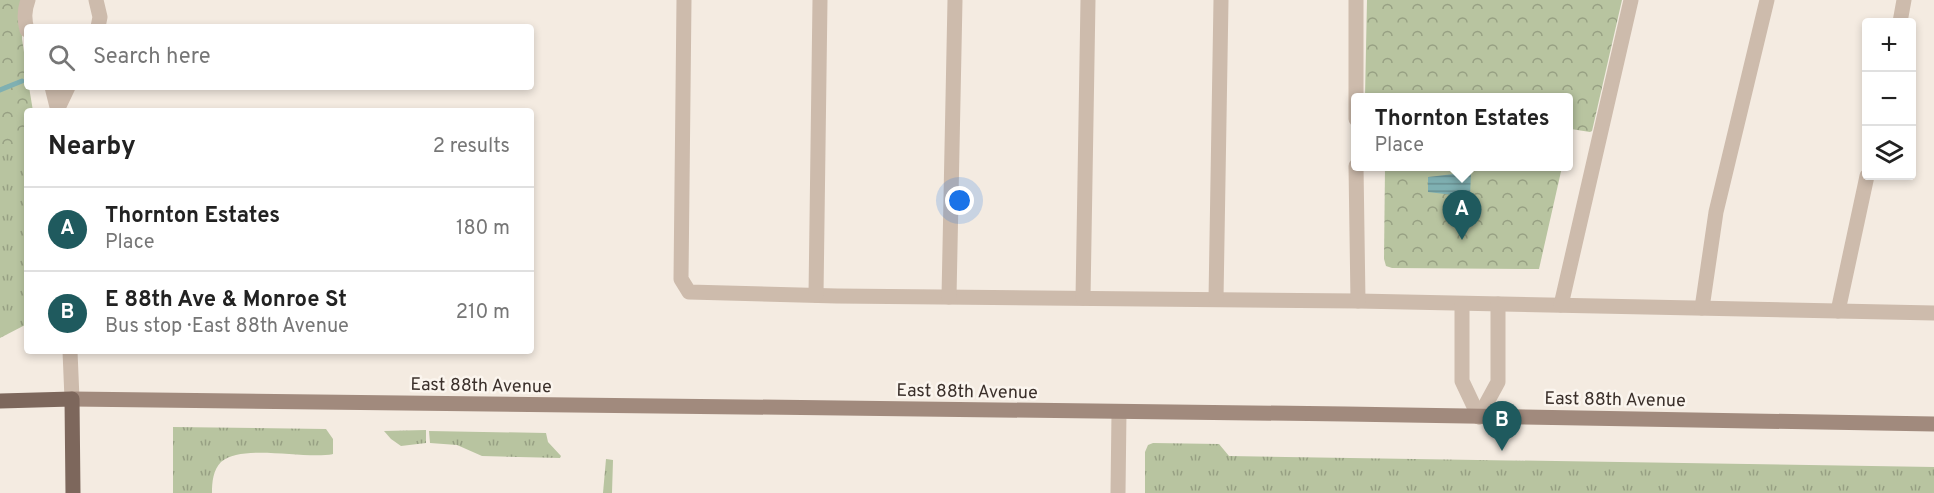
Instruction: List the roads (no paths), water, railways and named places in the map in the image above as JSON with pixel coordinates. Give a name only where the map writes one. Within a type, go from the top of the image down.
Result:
[{"type":"main road","name":"East 88th Avenue","points":[[0,401],[72,399],[1934,424]]},
{"type":"main road","points":[[72,399],[73,493]]},
{"type":"street","points":[[26,24],[25,10],[28,0]]},
{"type":"street","points":[[96,0],[100,17],[99,24]]},
{"type":"street","points":[[684,0],[681,279],[690,291],[949,297],[1358,301],[1934,313]]},
{"type":"street","points":[[816,295],[820,0]]},
{"type":"street","points":[[949,297],[955,0]]},
{"type":"street","points":[[1083,298],[1088,0]]},
{"type":"street","points":[[1216,299],[1221,0]]},
{"type":"street","points":[[1356,0],[1356,93]]},
{"type":"street","points":[[1561,305],[1631,0]]},
{"type":"street","points":[[1702,308],[1716,212],[1767,0]]},
{"type":"street","points":[[1901,18],[1904,0]]},
{"type":"street","points":[[53,90],[58,108]]},
{"type":"street","points":[[58,108],[67,90]]},
{"type":"street","points":[[1356,171],[1358,301]]},
{"type":"street","points":[[1838,311],[1866,180]]},
{"type":"street","points":[[1462,304],[1462,381],[1479,417]]},
{"type":"street","points":[[1479,417],[1498,382],[1498,304]]},
{"type":"street","points":[[70,354],[72,399]]},
{"type":"street","points":[[1118,493],[1119,412]]},
{"type":"water","points":[[1471,172],[1470,197],[1428,192],[1428,177]]},
{"type":"waterway","points":[[0,90],[22,81]]},
{"type":"place","name":"Thornton Estates","points":[[1462,240]]},
{"type":"place","name":"E 88th Ave & Monroe St","points":[[1502,451]]}]
